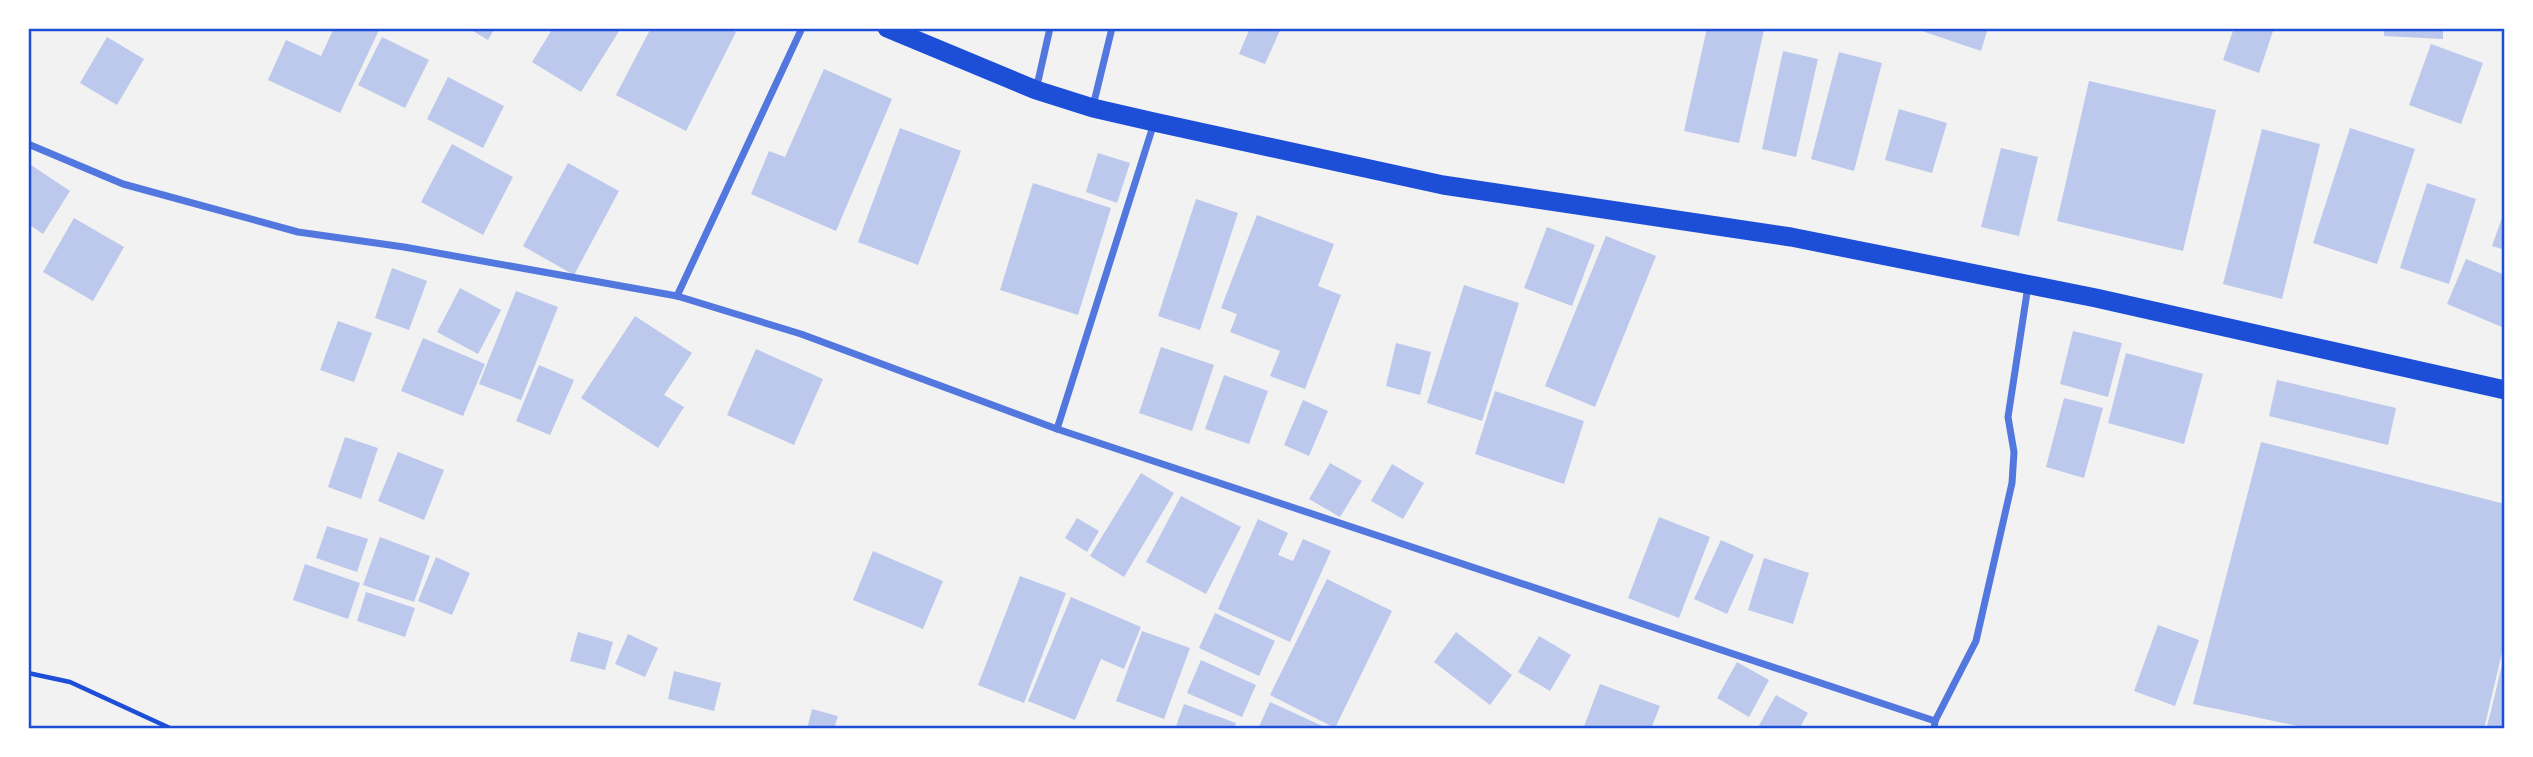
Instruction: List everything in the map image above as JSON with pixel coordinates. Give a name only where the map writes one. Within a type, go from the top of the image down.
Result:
[{"type":"highway","points":[[887,28],[1036,90],[1093,108],[1154,122],[1443,185],[1791,237],[2028,285],[2505,390]]},
{"type":"street","points":[[677,296],[802,28]]},
{"type":"street","points":[[1036,90],[1050,28]]},
{"type":"street","points":[[1093,108],[1112,28]]},
{"type":"street","points":[[1057,429],[1154,122]]},
{"type":"street","points":[[28,144],[123,184],[298,232],[404,247],[677,296],[801,334],[1057,429],[1934,725],[1976,641],[2012,483],[2014,452],[2008,417],[2028,285]]},
{"type":"path","points":[[28,673],[70,682],[172,729]]},
{"type":"building","points":[[334,28],[380,28],[340,113],[268,80],[286,40],[321,56]]},
{"type":"building","points":[[468,28],[495,28],[488,40]]},
{"type":"building","points":[[553,28],[621,28],[581,92],[532,62]]},
{"type":"building","points":[[651,28],[729,28],[736,32],[686,131],[616,95]]},
{"type":"building","points":[[1250,28],[1281,28],[1265,64],[1239,54]]},
{"type":"building","points":[[1707,28],[1764,30],[1739,143],[1684,131]]},
{"type":"building","points":[[1913,28],[1988,28],[1981,51]]},
{"type":"building","points":[[2234,28],[2274,28],[2259,73],[2223,60]]},
{"type":"building","points":[[2384,28],[2443,28],[2443,39],[2384,36]]},
{"type":"building","points":[[107,37],[144,59],[117,105],[80,83]]},
{"type":"building","points":[[382,37],[429,60],[405,108],[358,85]]},
{"type":"building","points":[[2431,44],[2483,63],[2461,124],[2409,105]]},
{"type":"building","points":[[1783,51],[1818,59],[1796,157],[1762,149]]},
{"type":"building","points":[[1839,52],[1882,63],[1854,171],[1811,159]]},
{"type":"building","points":[[824,69],[892,99],[836,231],[751,194],[769,151],[785,157]]},
{"type":"building","points":[[448,77],[504,106],[483,148],[427,119]]},
{"type":"building","points":[[2089,81],[2216,110],[2183,251],[2057,221]]},
{"type":"building","points":[[1899,109],[1947,123],[1932,173],[1885,160]]},
{"type":"building","points":[[900,128],[961,151],[918,265],[858,242]]},
{"type":"building","points":[[2350,128],[2415,149],[2377,264],[2313,243]]},
{"type":"building","points":[[2262,129],[2320,144],[2282,299],[2223,284]]},
{"type":"building","points":[[452,144],[513,177],[483,235],[421,202]]},
{"type":"building","points":[[2001,148],[2038,157],[2019,236],[1981,227]]},
{"type":"building","points":[[1098,153],[1130,163],[1117,203],[1086,192]]},
{"type":"building","points":[[28,163],[70,191],[43,234],[28,224]]},
{"type":"building","points":[[568,163],[619,191],[574,275],[523,246]]},
{"type":"building","points":[[1033,183],[1111,208],[1078,315],[1000,290]]},
{"type":"building","points":[[2427,183],[2476,199],[2449,284],[2400,268]]},
{"type":"building","points":[[1196,199],[1238,213],[1200,330],[1158,316]]},
{"type":"building","points":[[2505,209],[2505,250],[2492,246]]},
{"type":"building","points":[[1257,215],[1334,244],[1318,286],[1341,295],[1305,389],[1270,376],[1280,351],[1230,332],[1237,314],[1221,308]]},
{"type":"building","points":[[74,218],[124,247],[93,301],[43,272]]},
{"type":"building","points":[[1547,227],[1595,245],[1572,306],[1524,288]]},
{"type":"building","points":[[1606,236],[1656,256],[1595,407],[1545,386]]},
{"type":"building","points":[[2466,259],[2505,275],[2505,320],[2502,327],[2447,304]]},
{"type":"building","points":[[392,268],[427,281],[409,330],[375,318]]},
{"type":"building","points":[[1464,285],[1519,303],[1482,421],[1427,403]]},
{"type":"building","points":[[460,288],[501,310],[478,354],[437,332]]},
{"type":"building","points":[[516,291],[558,307],[521,400],[479,384]]},
{"type":"building","points":[[635,316],[692,353],[664,395],[684,407],[658,448],[581,398]]},
{"type":"building","points":[[338,321],[372,333],[354,382],[320,370]]},
{"type":"building","points":[[2073,331],[2122,343],[2108,397],[2060,384]]},
{"type":"building","points":[[423,338],[485,364],[463,416],[401,391]]},
{"type":"building","points":[[1396,343],[1431,352],[1420,395],[1386,386]]},
{"type":"building","points":[[1161,347],[1214,365],[1192,431],[1139,413]]},
{"type":"building","points":[[756,349],[823,379],[794,445],[727,415]]},
{"type":"building","points":[[2126,353],[2203,374],[2184,444],[2108,423]]},
{"type":"building","points":[[539,365],[574,380],[550,435],[516,421]]},
{"type":"building","points":[[1224,375],[1268,391],[1249,444],[1205,429]]},
{"type":"building","points":[[2277,380],[2396,408],[2388,445],[2269,416]]},
{"type":"building","points":[[1495,391],[1584,421],[1564,484],[1475,454]]},
{"type":"building","points":[[2064,398],[2103,408],[2084,478],[2046,467]]},
{"type":"building","points":[[1303,400],[1328,411],[1309,456],[1284,445]]},
{"type":"building","points":[[345,437],[378,448],[361,499],[328,487]]},
{"type":"building","points":[[2261,442],[2505,504],[2505,640],[2484,729],[2312,729],[2193,704]]},
{"type":"building","points":[[398,452],[444,470],[424,520],[378,501]]},
{"type":"building","points":[[1330,463],[1362,481],[1340,517],[1309,499]]},
{"type":"building","points":[[1392,464],[1424,483],[1403,519],[1371,501]]},
{"type":"building","points":[[1141,473],[1174,493],[1124,577],[1090,556]]},
{"type":"building","points":[[1181,496],[1241,527],[1206,594],[1146,562]]},
{"type":"building","points":[[1659,517],[1710,537],[1679,618],[1628,598]]},
{"type":"building","points":[[1077,518],[1099,531],[1087,552],[1065,538]]},
{"type":"building","points":[[1258,519],[1288,533],[1278,555],[1293,561],[1303,539],[1331,551],[1290,642],[1218,609]]},
{"type":"building","points":[[327,526],[368,539],[357,572],[316,558]]},
{"type":"building","points":[[380,537],[430,556],[414,602],[363,585]]},
{"type":"building","points":[[1721,540],[1754,555],[1727,614],[1694,599]]},
{"type":"building","points":[[873,551],[943,581],[923,629],[853,600]]},
{"type":"building","points":[[436,557],[470,573],[452,615],[418,601]]},
{"type":"building","points":[[1764,558],[1809,573],[1793,624],[1748,610]]},
{"type":"building","points":[[305,564],[360,583],[348,619],[293,600]]},
{"type":"building","points":[[1020,576],[1066,593],[1024,703],[978,685]]},
{"type":"building","points":[[1327,579],[1392,611],[1335,728],[1270,695]]},
{"type":"building","points":[[366,592],[415,608],[405,637],[357,621]]},
{"type":"building","points":[[1071,597],[1141,627],[1124,669],[1101,659],[1075,720],[1028,701]]},
{"type":"building","points":[[1215,613],[1275,641],[1259,676],[1199,648]]},
{"type":"building","points":[[2158,625],[2199,640],[2175,706],[2134,691]]},
{"type":"building","points":[[1142,631],[1190,648],[1164,719],[1116,701]]},
{"type":"building","points":[[578,632],[613,642],[605,670],[570,661]]},
{"type":"building","points":[[1456,632],[1512,675],[1490,705],[1434,662]]},
{"type":"building","points":[[628,634],[658,648],[645,677],[615,664]]},
{"type":"building","points":[[1539,636],[1571,655],[1550,691],[1518,672]]},
{"type":"building","points":[[2504,656],[2505,729],[2486,729],[2490,715]]},
{"type":"building","points":[[1201,660],[1256,685],[1242,717],[1187,693]]},
{"type":"building","points":[[1737,662],[1769,680],[1749,717],[1717,698]]},
{"type":"building","points":[[674,671],[721,683],[714,711],[668,699]]},
{"type":"building","points":[[1600,684],[1660,706],[1651,729],[1583,729]]},
{"type":"building","points":[[1776,695],[1808,713],[1799,729],[1757,729]]},
{"type":"building","points":[[1270,702],[1329,729],[1258,729]]},
{"type":"building","points":[[1184,704],[1236,723],[1234,729],[1175,729]]},
{"type":"building","points":[[812,709],[838,716],[834,729],[807,729]]}]
